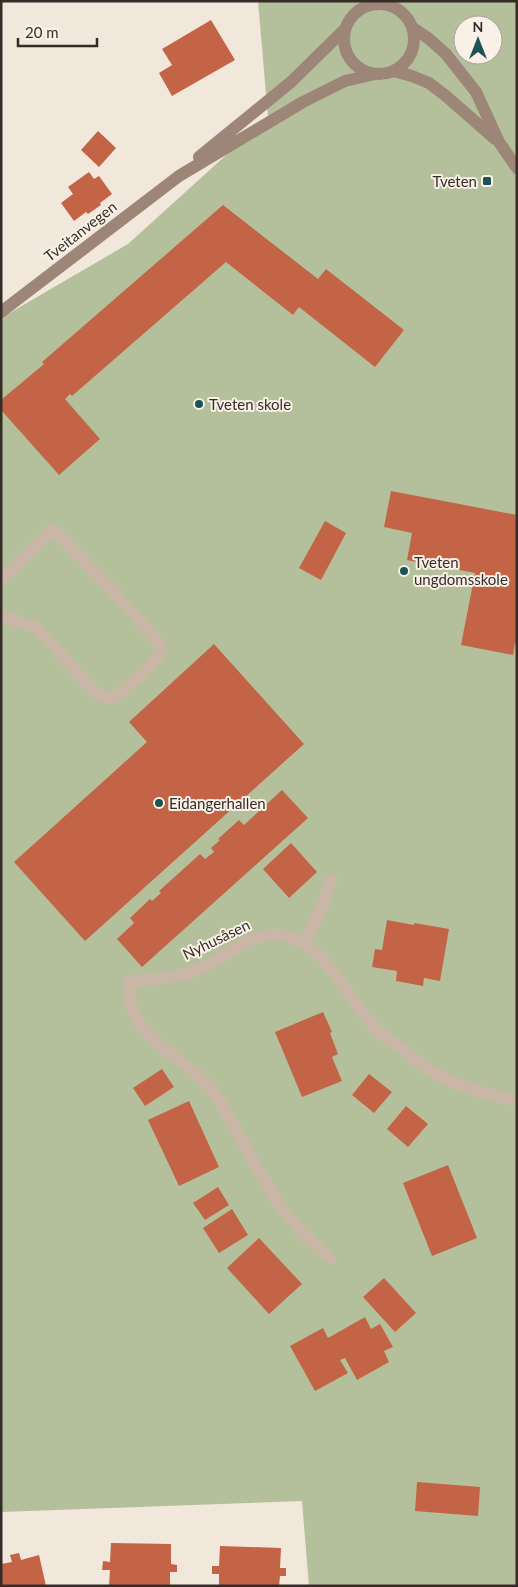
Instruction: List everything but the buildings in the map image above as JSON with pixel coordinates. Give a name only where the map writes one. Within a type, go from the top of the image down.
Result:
[{"type":"main road","points":[[358,1],[344,29],[344,46],[358,68],[375,74],[393,72],[412,76],[429,83],[499,142]]},
{"type":"main road","points":[[353,14],[366,5],[391,5],[404,8],[413,28],[414,44],[407,60],[393,72]]},
{"type":"main road","points":[[413,28],[446,54],[476,92],[499,142],[517,168]]},
{"type":"main road","name":"Tveitanvegen","points":[[1,312],[179,176],[290,82],[344,29]]},
{"type":"main road","name":"Tveitanvegen","points":[[179,176],[303,102],[346,81],[375,74]]},
{"type":"street","points":[[1,580],[53,529],[113,590],[160,644],[161,652],[137,678],[118,694],[110,698],[99,695],[94,691],[37,628],[1,616]]},
{"type":"street","points":[[304,943],[324,904],[331,880]]},
{"type":"street","name":"Nyhusåsen","points":[[330,1258],[290,1220],[216,1094],[189,1066],[162,1049],[137,1019],[129,997],[130,981],[168,978],[203,967],[248,941],[263,935],[289,936],[304,943],[326,964],[377,1030],[428,1069],[466,1088],[500,1098],[517,1100]]},
{"type":"green space","points":[[258,1],[517,1],[517,1586],[309,1586],[302,1501],[1,1512],[1,318],[128,244],[268,117]]},
{"type":"place","name":"Tveten","points":[[487,181]]},
{"type":"place","name":"Tveten skole","points":[[199,404]]},
{"type":"place","name":"Tveten ungdomsskole","points":[[404,571]]},
{"type":"place","name":"Eidangerhallen","points":[[159,803]]}]
